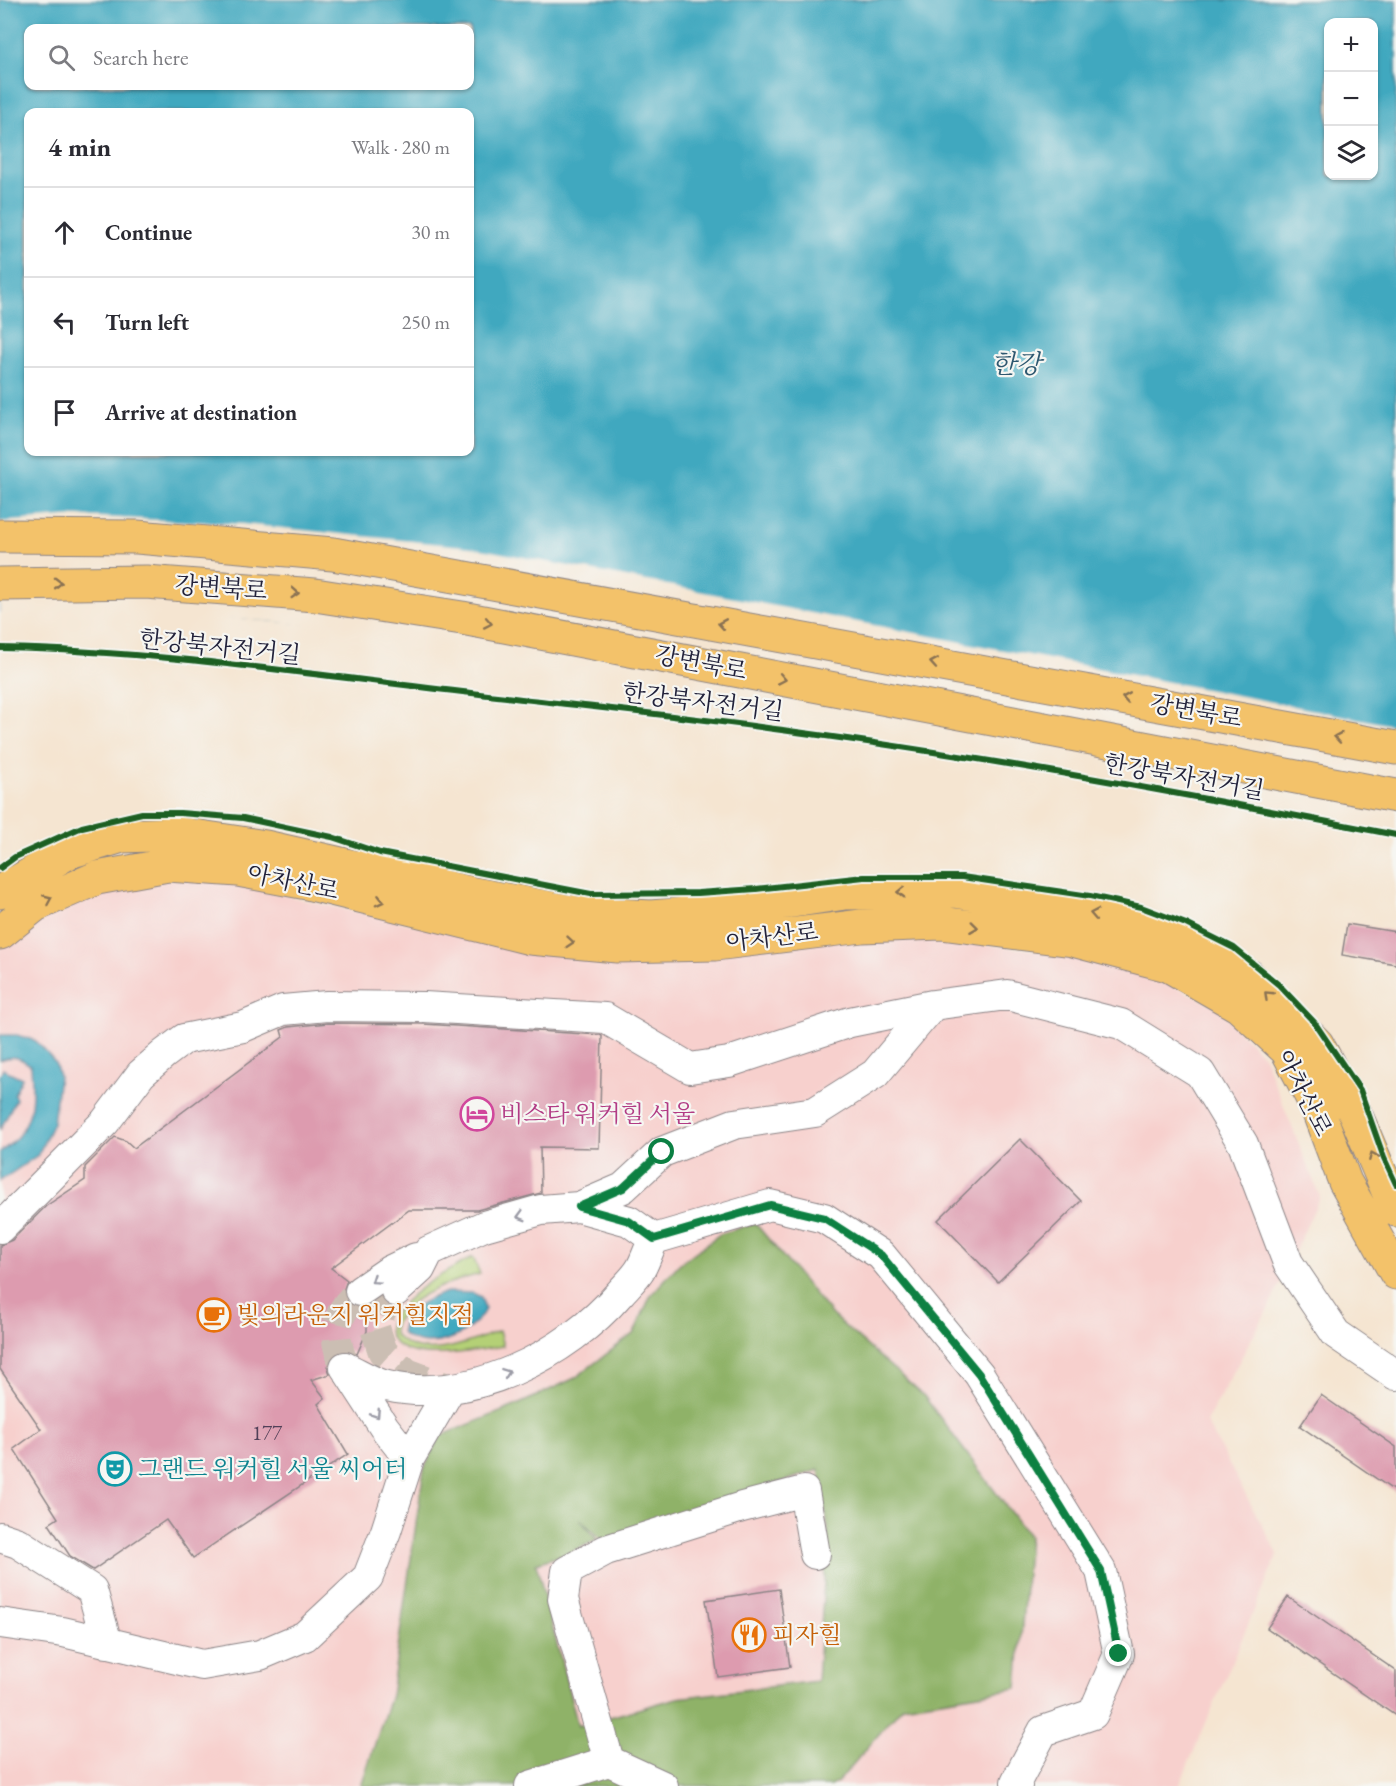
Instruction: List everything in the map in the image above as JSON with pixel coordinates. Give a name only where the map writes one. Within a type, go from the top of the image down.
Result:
[{"type":"main road","name":"강변북로","points":[[0,536],[137,537],[333,554],[1396,748]]},
{"type":"main road","name":"강변북로","points":[[0,584],[146,582],[315,595],[473,620],[1396,796]]},
{"type":"main road","name":"아차산로","points":[[0,892],[69,852],[122,836],[180,834],[266,847],[474,894],[576,914],[651,917],[725,910],[845,893],[955,891],[1097,914],[1177,935],[1249,976],[1317,1044],[1354,1113],[1396,1210]]},
{"type":"main road","name":"아차산로","points":[[0,933],[35,905],[97,878],[168,865],[238,870],[307,883],[530,938],[617,946],[715,944],[862,926],[941,923],[1062,938],[1168,965],[1239,1006],[1287,1050],[1316,1105],[1345,1182],[1396,1273]]},
{"type":"street","points":[[0,1228],[105,1122],[141,1074],[164,1054],[184,1039],[243,1027],[283,1010],[327,1006],[424,1007],[605,1018],[690,1068],[729,1062],[850,1022],[933,1005],[1007,994],[1120,1024],[1200,1073],[1243,1144],[1288,1263],[1336,1334],[1396,1376]]},
{"type":"street","points":[[360,1291],[389,1271],[484,1226],[541,1210],[579,1207],[623,1188],[662,1152],[734,1124],[815,1112],[875,1074],[933,1005]]},
{"type":"street","points":[[409,1459],[384,1427],[345,1367],[384,1386],[408,1389],[450,1389],[467,1386],[512,1371],[555,1348],[598,1317],[640,1269],[654,1239],[770,1205],[824,1218],[881,1255],[979,1374],[1101,1571],[1119,1654],[1093,1714],[1043,1731],[1017,1786]]},
{"type":"street","points":[[579,1207],[629,1221],[654,1239]]},
{"type":"street","points":[[396,1291],[420,1269],[429,1251]]},
{"type":"street","points":[[0,1623],[63,1632],[202,1665],[260,1655],[305,1636],[368,1576],[386,1532],[409,1459],[450,1389]]},
{"type":"street","points":[[609,1761],[563,1599],[567,1571],[606,1550],[742,1507],[804,1491],[815,1554]]},
{"type":"street","points":[[0,1537],[18,1543],[92,1590],[107,1643]]},
{"type":"street","points":[[530,1786],[609,1761],[663,1786]]},
{"type":"shaded area","points":[[203,877],[525,950],[904,937],[1072,954],[1161,980],[1217,1007],[1264,1057],[1320,1197],[1269,1307],[1206,1422],[1278,1554],[1179,1786],[0,1786],[0,949],[39,917],[126,883]]},
{"type":"green space","points":[[755,1223],[832,1315],[924,1396],[1029,1537],[1017,1688],[903,1706],[838,1782],[830,1786],[361,1786],[391,1695],[424,1469],[440,1436],[515,1406],[575,1378],[634,1333],[651,1295],[679,1264],[720,1234]],"holes":[[[819,1470],[828,1528],[817,1681],[677,1698],[578,1726],[536,1563],[566,1554],[597,1540],[580,1519],[605,1543],[705,1506]]]},
{"type":"green space","points":[[473,1257],[480,1274],[440,1287],[414,1301],[397,1322],[394,1334],[405,1343],[417,1348],[431,1349],[459,1345],[499,1331],[503,1346],[461,1353],[428,1354],[413,1352],[401,1347],[392,1339],[390,1323],[399,1307],[429,1282]]},
{"type":"water","name":"한강","points":[[0,0],[1396,0],[1396,801],[934,718],[383,630],[140,610],[0,612]]},
{"type":"water","points":[[0,1035],[17,1035],[36,1041],[55,1062],[59,1076],[53,1123],[38,1155],[0,1181],[0,1152],[20,1134],[26,1124],[32,1092],[31,1066],[17,1058],[0,1060]]},
{"type":"water","points":[[3,1069],[22,1078],[14,1094],[16,1099],[0,1130],[0,1076]]},
{"type":"water","points":[[447,1292],[473,1293],[481,1297],[485,1309],[470,1328],[448,1340],[435,1342],[411,1339],[401,1333],[406,1317],[411,1311],[431,1298]]},
{"type":"pier","points":[[77,516],[242,524],[470,547],[1396,726],[1396,804],[934,721],[742,690],[566,666],[383,633],[267,621],[139,613],[0,615],[0,522]]},
{"type":"building","points":[[1347,924],[1396,932],[1396,964],[1342,955]]},
{"type":"building","points":[[328,1023],[423,1024],[600,1035],[602,1036],[599,1148],[540,1147],[541,1193],[477,1210],[409,1210],[331,1268],[347,1280],[343,1292],[346,1301],[353,1307],[366,1306],[367,1308],[367,1331],[357,1354],[345,1350],[336,1352],[329,1360],[330,1374],[311,1380],[325,1398],[318,1404],[348,1454],[193,1558],[166,1520],[93,1570],[70,1556],[49,1524],[58,1518],[14,1449],[41,1429],[0,1369],[0,1245],[12,1240],[46,1206],[85,1180],[85,1167],[115,1137],[126,1141],[134,1148],[283,1037],[281,1030],[288,1027]]},
{"type":"building","points":[[1020,1139],[1081,1201],[998,1282],[938,1220]]},
{"type":"building","points":[[1321,1395],[1396,1447],[1396,1492],[1300,1426]]},
{"type":"building","points":[[779,1589],[790,1667],[718,1677],[706,1600]]},
{"type":"building","points":[[1288,1597],[1396,1671],[1396,1716],[1267,1628]]},
{"type":"tunnel","points":[[345,1367],[336,1335],[337,1326],[344,1309],[360,1291]]},
{"type":"tunnel","points":[[396,1291],[384,1304],[375,1328],[383,1352],[407,1373],[447,1388]]},
{"type":"cycle path","name":"한강북자전거길","points":[[0,648],[118,654],[236,665],[750,726],[1017,765],[1396,835]]},
{"type":"cycle path","points":[[0,868],[15,857],[82,827],[142,813],[180,813],[243,818],[332,837],[380,853],[591,894],[698,893],[864,877],[962,877],[1090,896],[1141,907],[1186,924],[1234,948],[1279,985],[1314,1022],[1360,1090],[1384,1158],[1396,1184]]},
{"type":"place","name":"비스타 워커힐 서울","points":[[477,1114]]},
{"type":"place","name":"빛의라운지 워커힐지점","points":[[214,1315]]},
{"type":"place","name":"그랜드 워커힐 서울 씨어터","points":[[115,1469]]},
{"type":"place","name":"피자힐","points":[[749,1635]]},
{"type":"route","points":[[662,1152],[623,1188],[579,1207],[629,1221],[654,1239],[770,1205],[824,1218],[881,1255],[979,1374],[1101,1571],[1119,1654]]}]
